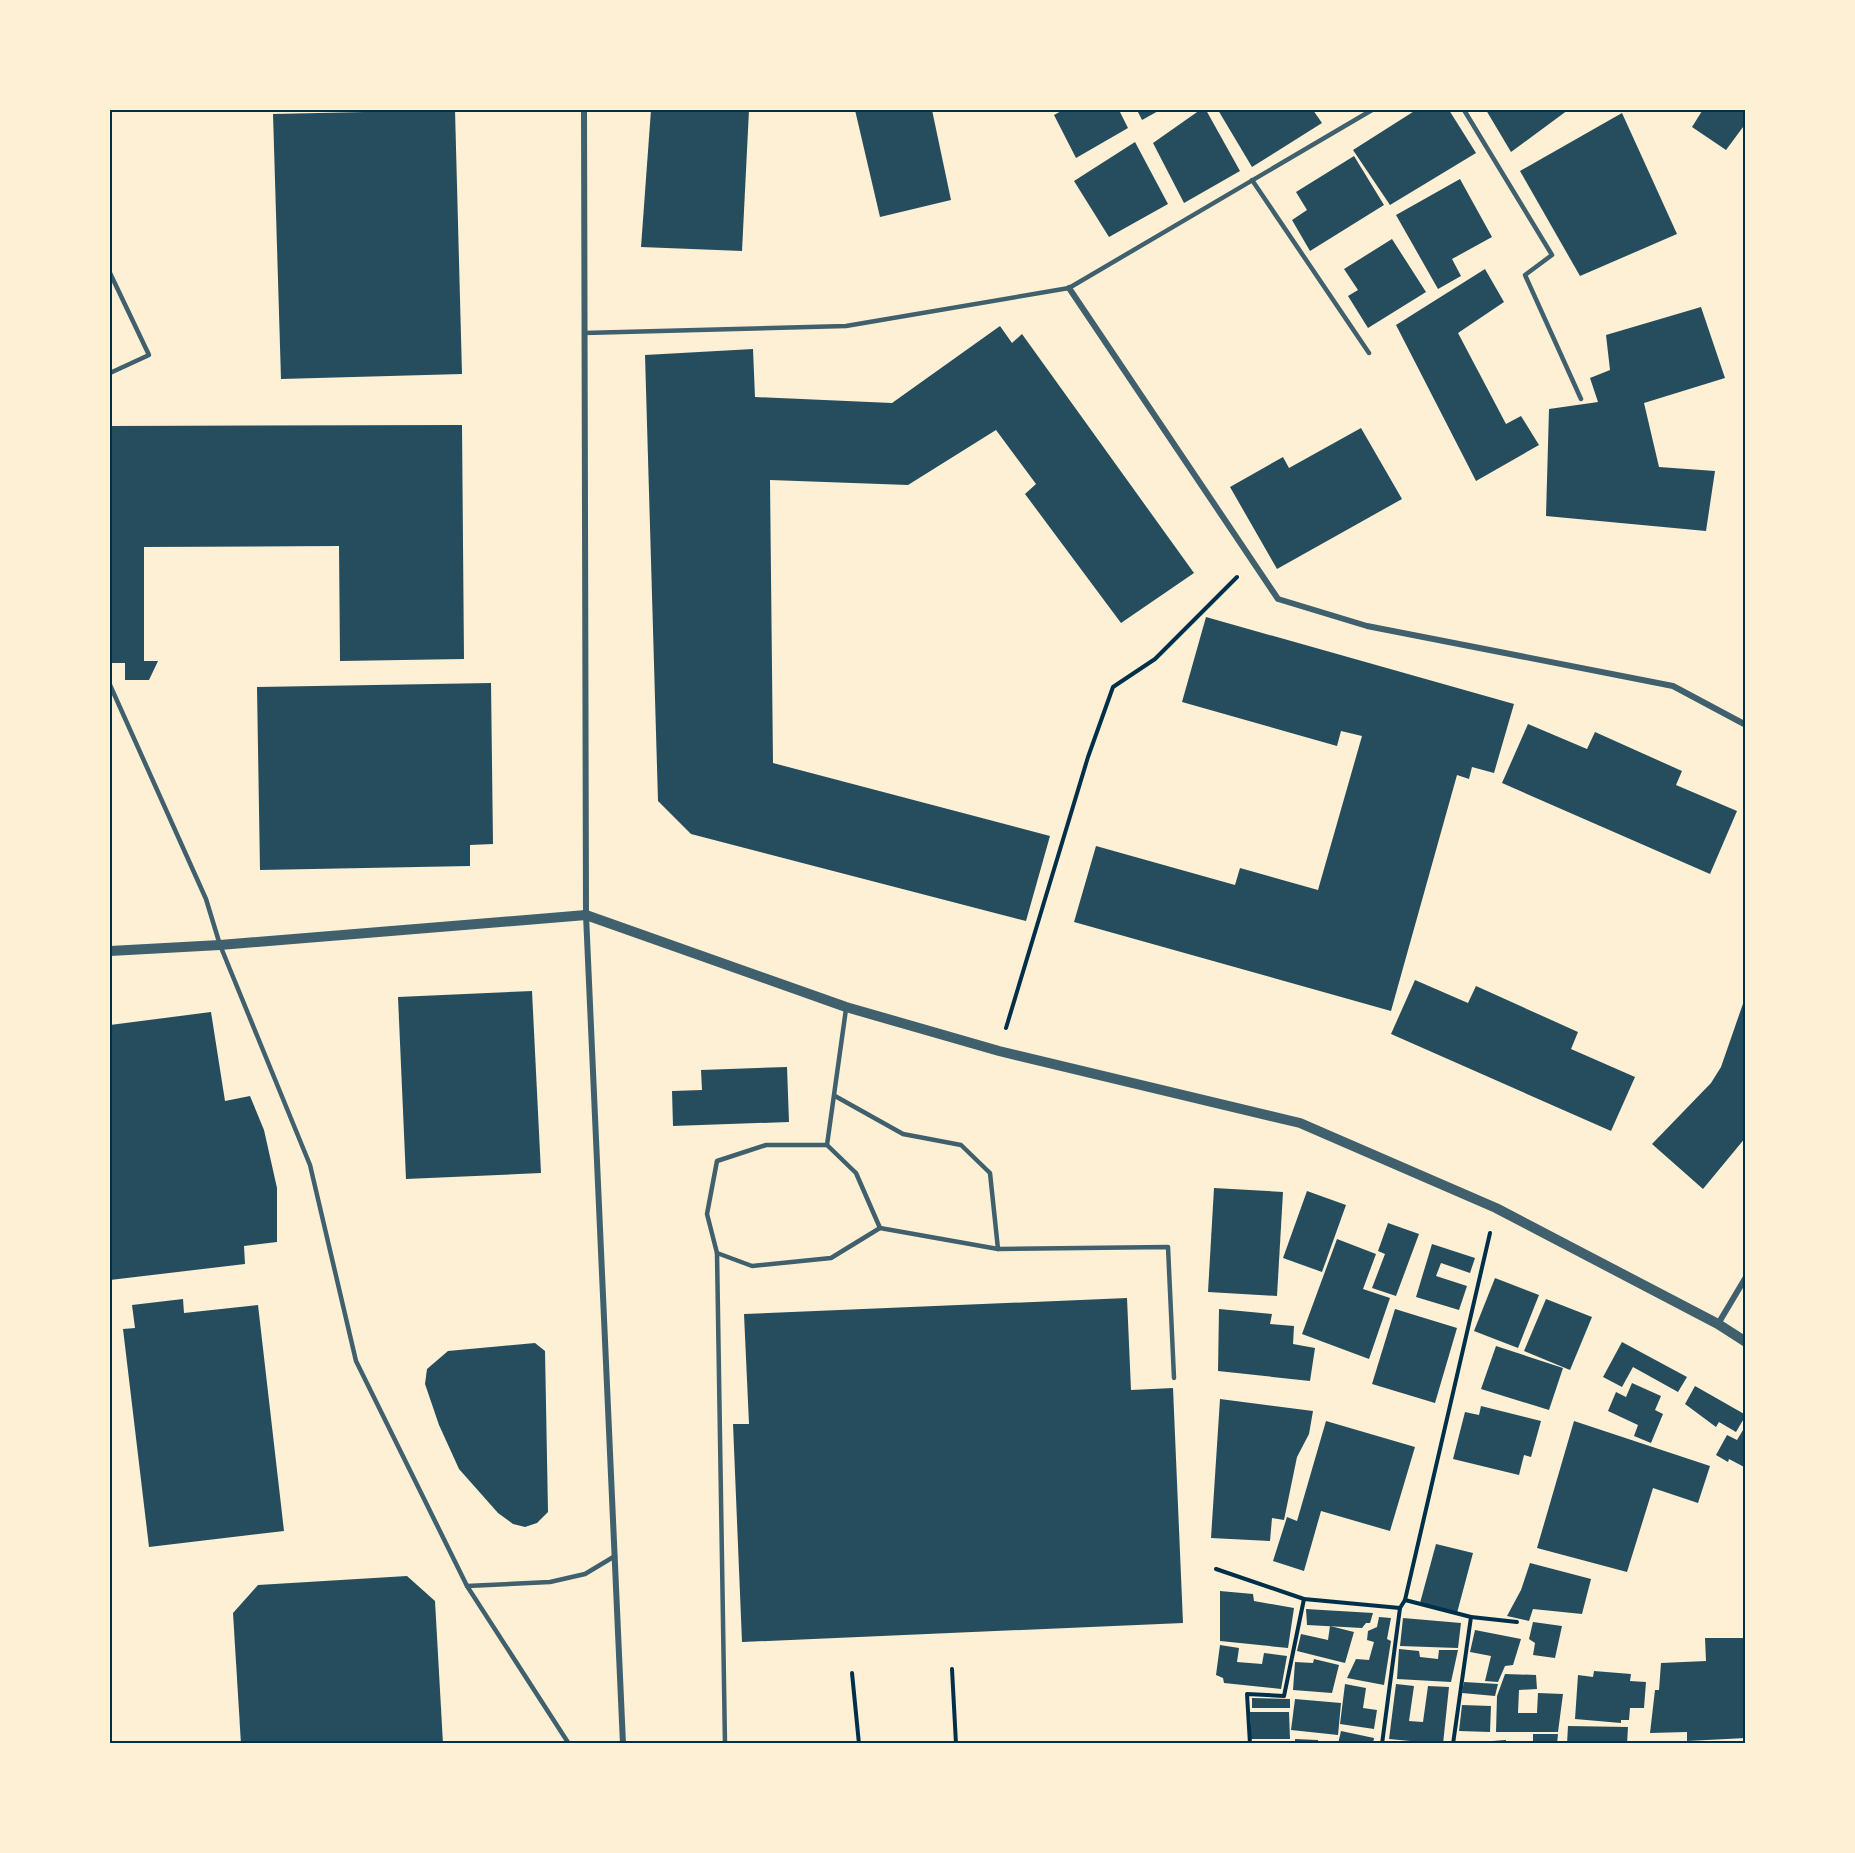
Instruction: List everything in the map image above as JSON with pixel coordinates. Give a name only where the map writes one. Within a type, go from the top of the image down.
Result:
[{"type":"street","points":[[584,110],[586,915],[623,1743]]},
{"type":"street","points":[[1069,288],[1278,599],[1367,626],[1673,686],[1746,725]]},
{"type":"street","points":[[110,951],[220,945],[586,915],[846,1007],[999,1051],[1300,1123],[1496,1208],[1718,1323],[1746,1342]]},
{"type":"street","points":[[1718,1323],[1746,1277]]},
{"type":"lane","points":[[584,333],[846,326],[1069,288],[1372,110]]},
{"type":"lane","points":[[1464,110],[1552,255],[1525,275],[1581,399]]},
{"type":"lane","points":[[1252,180],[1369,353]]},
{"type":"lane","points":[[110,273],[149,355],[110,373]]},
{"type":"lane","points":[[110,685],[206,899],[220,945],[310,1165],[356,1361],[467,1586],[569,1743]]},
{"type":"lane","points":[[827,1145],[846,1007]]},
{"type":"lane","points":[[835,1096],[903,1134],[962,1145],[990,1173],[998,1249]]},
{"type":"lane","points":[[725,1743],[717,1253],[707,1214],[717,1161],[766,1145],[827,1145],[856,1173],[880,1228]]},
{"type":"lane","points":[[717,1253],[752,1266],[831,1258],[880,1228],[998,1249],[1168,1247],[1174,1378]]},
{"type":"lane","points":[[467,1586],[550,1582],[585,1574],[615,1556]]},
{"type":"path","points":[[999,1051],[1088,757],[1113,687],[1155,659],[1253,561]]},
{"type":"path","points":[[1382,1743],[1400,1608],[1405,1600],[1496,1208]]},
{"type":"path","points":[[1216,1569],[1304,1599],[1400,1608]]},
{"type":"path","points":[[1250,1743],[1247,1694],[1284,1696],[1304,1599]]},
{"type":"path","points":[[1405,1600],[1471,1617],[1517,1622]]},
{"type":"path","points":[[1453,1743],[1471,1617]]},
{"type":"path","points":[[952,1669],[956,1743]]},
{"type":"path","points":[[852,1673],[859,1743]]},
{"type":"building","points":[[455,110],[462,374],[281,379],[273,114]]},
{"type":"building","points":[[651,110],[749,110],[742,251],[641,247]]},
{"type":"building","points":[[855,110],[932,110],[951,200],[880,217]]},
{"type":"building","points":[[1063,110],[1119,110],[1128,128],[1076,158],[1054,115]]},
{"type":"building","points":[[1137,110],[1160,110],[1142,120]]},
{"type":"building","points":[[1200,110],[1206,110],[1240,171],[1184,203],[1153,143]]},
{"type":"building","points":[[1218,110],[1313,110],[1322,123],[1252,167]]},
{"type":"building","points":[[1416,110],[1449,110],[1476,153],[1390,205],[1353,150]]},
{"type":"building","points":[[1486,110],[1568,110],[1511,152]]},
{"type":"building","points":[[1698,110],[1746,110],[1746,123],[1726,150],[1692,127],[1702,111]]},
{"type":"building","points":[[1622,113],[1677,234],[1580,276],[1520,171]]},
{"type":"building","points":[[1135,142],[1168,204],[1109,237],[1074,181]]},
{"type":"building","points":[[1354,156],[1384,205],[1310,251],[1292,220],[1307,210],[1296,192]]},
{"type":"building","points":[[1460,179],[1492,237],[1452,259],[1461,276],[1438,289],[1396,215]]},
{"type":"building","points":[[1392,239],[1426,292],[1368,328],[1348,296],[1358,290],[1344,269]]},
{"type":"building","points":[[1485,269],[1504,302],[1458,333],[1506,424],[1521,416],[1539,445],[1476,481],[1396,325]]},
{"type":"building","points":[[1701,307],[1725,378],[1644,403],[1659,467],[1715,471],[1706,531],[1546,516],[1549,409],[1598,402],[1590,378],[1610,370],[1606,335]]},
{"type":"building","points":[[1000,326],[1012,343],[1022,334],[1194,573],[1121,623],[1025,494],[1036,484],[996,430],[908,485],[770,480],[773,763],[1050,836],[1026,921],[691,834],[658,801],[645,355],[753,349],[755,397],[892,403]]},
{"type":"building","points":[[462,425],[464,659],[340,661],[339,546],[144,547],[144,661],[158,661],[149,680],[125,680],[125,663],[110,663],[110,426]]},
{"type":"building","points":[[1361,428],[1402,499],[1277,569],[1230,487],[1283,457],[1289,468]]},
{"type":"building","points":[[1206,617],[1514,704],[1494,773],[1472,767],[1469,779],[1457,775],[1391,1011],[1074,922],[1096,846],[1235,885],[1240,868],[1318,890],[1362,736],[1341,731],[1337,746],[1182,702]]},
{"type":"building","points":[[491,683],[493,844],[470,845],[470,866],[260,870],[257,687]]},
{"type":"building","points":[[1528,724],[1587,749],[1595,732],[1682,771],[1676,785],[1737,811],[1710,874],[1502,783]]},
{"type":"building","points":[[1415,980],[1468,1003],[1476,986],[1578,1032],[1571,1049],[1635,1077],[1611,1131],[1391,1034]]},
{"type":"building","points":[[532,991],[541,1173],[406,1179],[398,997]]},
{"type":"building","points":[[1746,995],[1746,1137],[1703,1189],[1652,1144],[1711,1083],[1721,1067]]},
{"type":"building","points":[[211,1012],[225,1101],[250,1096],[264,1130],[277,1188],[277,1242],[244,1246],[245,1264],[110,1280],[110,1025]]},
{"type":"building","points":[[787,1067],[789,1122],[673,1126],[672,1091],[702,1090],[701,1070]]},
{"type":"building","points":[[1214,1188],[1283,1192],[1277,1296],[1208,1292]]},
{"type":"building","points":[[1307,1191],[1346,1205],[1322,1272],[1283,1258]]},
{"type":"building","points":[[1388,1223],[1419,1234],[1396,1296],[1372,1288],[1385,1254],[1378,1251]]},
{"type":"building","points":[[1337,1239],[1376,1254],[1363,1289],[1390,1298],[1369,1359],[1302,1334]]},
{"type":"building","points":[[1432,1244],[1475,1258],[1470,1273],[1441,1263],[1436,1276],[1467,1286],[1459,1310],[1416,1297]]},
{"type":"building","points":[[1495,1278],[1539,1295],[1518,1348],[1474,1331]]},
{"type":"building","points":[[1127,1298],[1131,1390],[1173,1388],[1183,1623],[742,1642],[733,1424],[749,1424],[744,1314]]},
{"type":"building","points":[[183,1299],[184,1313],[258,1305],[284,1531],[149,1547],[123,1329],[135,1328],[132,1305]]},
{"type":"building","points":[[1546,1299],[1592,1317],[1570,1370],[1524,1351]]},
{"type":"building","points":[[1219,1309],[1272,1314],[1270,1324],[1294,1326],[1293,1344],[1315,1348],[1310,1381],[1218,1371]]},
{"type":"building","points":[[1395,1309],[1457,1328],[1435,1403],[1372,1384]]},
{"type":"building","points":[[1622,1342],[1687,1377],[1678,1392],[1633,1367],[1622,1387],[1603,1377]]},
{"type":"building","points":[[535,1343],[545,1351],[548,1512],[537,1523],[525,1527],[513,1524],[498,1513],[459,1469],[439,1425],[425,1384],[427,1369],[448,1351]]},
{"type":"building","points":[[1496,1346],[1563,1368],[1549,1410],[1481,1389]]},
{"type":"building","points":[[1632,1383],[1661,1396],[1655,1410],[1663,1414],[1651,1443],[1634,1436],[1638,1425],[1608,1411],[1616,1392],[1626,1397]]},
{"type":"building","points":[[1695,1386],[1746,1415],[1736,1432],[1719,1422],[1716,1427],[1685,1404]]},
{"type":"building","points":[[1220,1399],[1313,1411],[1309,1434],[1297,1457],[1284,1520],[1272,1518],[1270,1541],[1211,1538]]},
{"type":"building","points":[[1481,1406],[1541,1421],[1531,1457],[1524,1455],[1519,1475],[1453,1459],[1465,1412],[1479,1415]]},
{"type":"building","points":[[1326,1421],[1415,1447],[1390,1531],[1321,1511],[1304,1571],[1273,1561],[1287,1517],[1297,1521]]},
{"type":"building","points":[[1574,1421],[1710,1466],[1698,1503],[1653,1488],[1627,1572],[1537,1548]]},
{"type":"building","points":[[1746,1425],[1746,1468],[1716,1455],[1727,1435],[1737,1440]]},
{"type":"building","points":[[1436,1544],[1473,1553],[1457,1613],[1420,1603]]},
{"type":"building","points":[[1530,1563],[1591,1579],[1582,1614],[1533,1609],[1529,1621],[1507,1616],[1521,1590]]},
{"type":"building","points":[[407,1576],[435,1601],[443,1744],[241,1744],[233,1613],[258,1585]]},
{"type":"building","points":[[1220,1591],[1253,1594],[1254,1601],[1294,1608],[1288,1648],[1220,1641]]},
{"type":"building","points":[[1306,1609],[1373,1613],[1370,1623],[1366,1623],[1362,1628],[1307,1625]]},
{"type":"building","points":[[1379,1617],[1391,1618],[1387,1639],[1391,1641],[1384,1685],[1347,1678],[1356,1659],[1369,1660],[1374,1642],[1367,1640],[1368,1631],[1377,1627]]},
{"type":"building","points":[[1403,1618],[1461,1623],[1458,1648],[1400,1646]]},
{"type":"building","points":[[1533,1622],[1562,1626],[1555,1658],[1533,1655],[1535,1643],[1529,1639]]},
{"type":"building","points":[[1330,1626],[1354,1632],[1345,1663],[1297,1651],[1301,1634],[1328,1640]]},
{"type":"building","points":[[1475,1630],[1521,1639],[1513,1665],[1505,1666],[1498,1682],[1485,1681],[1491,1656],[1470,1652]]},
{"type":"building","points":[[1705,1638],[1746,1638],[1746,1738],[1687,1741],[1687,1732],[1650,1733],[1655,1690],[1659,1690],[1661,1663],[1706,1661]]},
{"type":"building","points":[[1220,1645],[1239,1648],[1237,1662],[1262,1664],[1264,1653],[1287,1656],[1281,1689],[1224,1683],[1223,1678],[1216,1675]]},
{"type":"building","points":[[1399,1649],[1419,1651],[1420,1657],[1438,1659],[1439,1650],[1458,1650],[1451,1682],[1397,1679]]},
{"type":"building","points":[[1314,1659],[1339,1665],[1332,1693],[1293,1690],[1295,1662],[1313,1663]]},
{"type":"building","points":[[1594,1671],[1631,1674],[1630,1681],[1646,1682],[1644,1708],[1630,1708],[1629,1720],[1621,1720],[1621,1723],[1575,1719],[1578,1675],[1593,1677]]},
{"type":"building","points":[[1505,1674],[1536,1675],[1537,1689],[1519,1690],[1518,1713],[1537,1713],[1538,1693],[1563,1694],[1558,1732],[1496,1732],[1497,1696]]},
{"type":"building","points":[[1464,1682],[1498,1684],[1495,1696],[1462,1693]]},
{"type":"building","points":[[1345,1684],[1366,1688],[1363,1708],[1377,1710],[1374,1729],[1340,1724]]},
{"type":"building","points":[[1396,1684],[1414,1686],[1409,1721],[1423,1722],[1428,1686],[1449,1687],[1443,1744],[1389,1739]]},
{"type":"building","points":[[1252,1698],[1290,1699],[1290,1708],[1252,1708]]},
{"type":"building","points":[[1295,1699],[1341,1703],[1338,1735],[1291,1730]]},
{"type":"building","points":[[1462,1705],[1491,1706],[1490,1732],[1459,1731]]},
{"type":"building","points":[[1250,1712],[1289,1712],[1290,1739],[1251,1739]]},
{"type":"building","points":[[1568,1726],[1628,1727],[1627,1744],[1567,1744]]},
{"type":"building","points":[[1341,1731],[1374,1738],[1373,1744],[1338,1744]]},
{"type":"building","points":[[1533,1734],[1558,1734],[1557,1744],[1533,1744]]},
{"type":"building","points":[[1295,1739],[1318,1740],[1318,1744],[1295,1744]]},
{"type":"building","points":[[1506,1740],[1506,1744],[1478,1744],[1478,1742]]},
{"type":"building","points":[[1253,1741],[1270,1742],[1270,1744],[1254,1744]]}]
